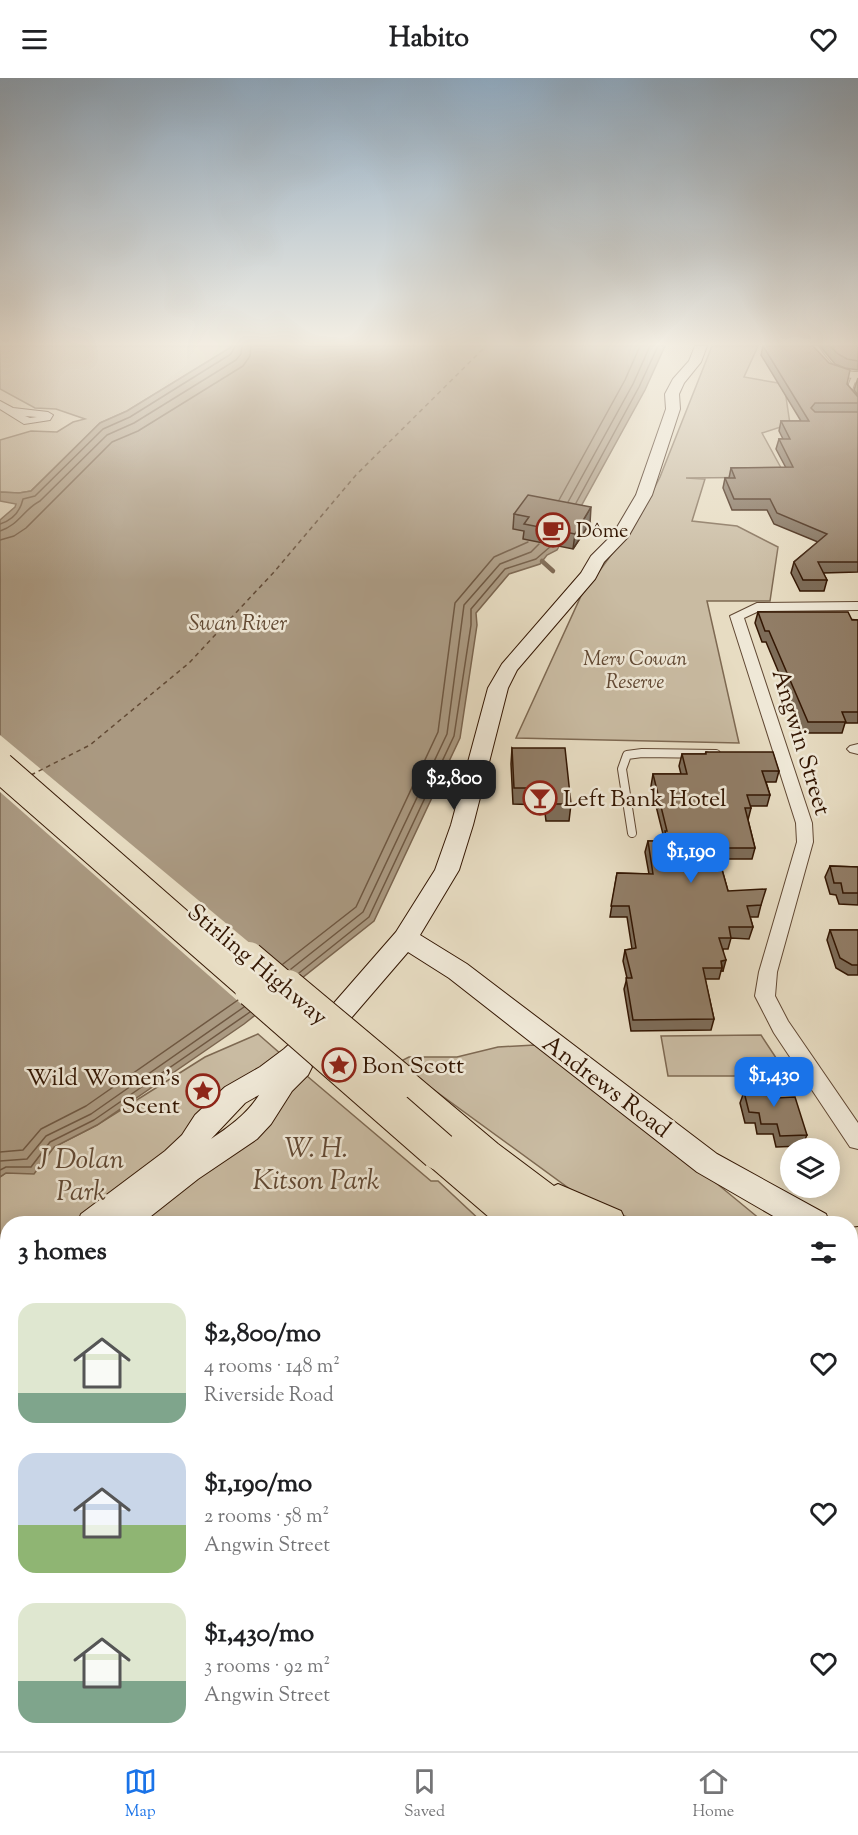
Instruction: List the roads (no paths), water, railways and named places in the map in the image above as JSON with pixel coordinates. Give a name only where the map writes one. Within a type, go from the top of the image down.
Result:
[{"type":"highway","name":"Stirling Highway","points":[[0,748],[449,1142],[526,1215]]},
{"type":"highway","name":"Stirling Highway","points":[[0,767],[449,1142]]},
{"type":"highway","points":[[526,1215],[573,1207],[591,1216]]},
{"type":"street","points":[[102,1216],[175,1160],[192,1144],[205,1124],[235,1095],[270,1075],[293,1057],[411,942],[447,870],[462,825],[498,688],[508,668],[589,575],[597,560],[620,537],[637,509],[652,475],[667,424]]},
{"type":"street","points":[[128,1216],[206,1156],[248,1130],[261,1116],[282,1083],[411,942],[450,895],[492,747],[518,670],[558,619],[611,560],[643,512],[676,424]]},
{"type":"street","name":"Angwin Street","points":[[858,606],[757,607],[737,616],[776,755],[804,823],[805,842],[768,972],[765,996],[781,1027],[858,1140]]},
{"type":"street","name":"Andrews Road","points":[[411,942],[458,971],[707,1162],[730,1178],[800,1216]]},
{"type":"lane","points":[[632,833],[622,769],[627,755],[642,753],[723,754]]},
{"type":"water","name":"Swan River","points":[[99,424],[626,424],[557,550],[547,555],[540,564],[509,574],[476,613],[477,625],[460,738],[374,921],[244,1024],[97,1125],[54,1147],[34,1174],[6,1173],[0,1177],[0,520],[16,504],[0,501],[0,492],[31,491]]},
{"type":"waterway","points":[[542,561],[553,571]]},
{"type":"place","name":"Dôme","points":[[553,530]]},
{"type":"place","name":"Left Bank Hotel","points":[[540,798]]},
{"type":"place","name":"Bon Scott","points":[[339,1065]]},
{"type":"place","name":"Wild Women's Scent","points":[[203,1091]]},
{"type":"park label","name":"Merv Cowan Reserve","points":[[635,670]]},
{"type":"park label","name":"W. H. Kitson Park","points":[[316,1163]]},
{"type":"park label","name":"J Dolan Park","points":[[81,1174]]}]
